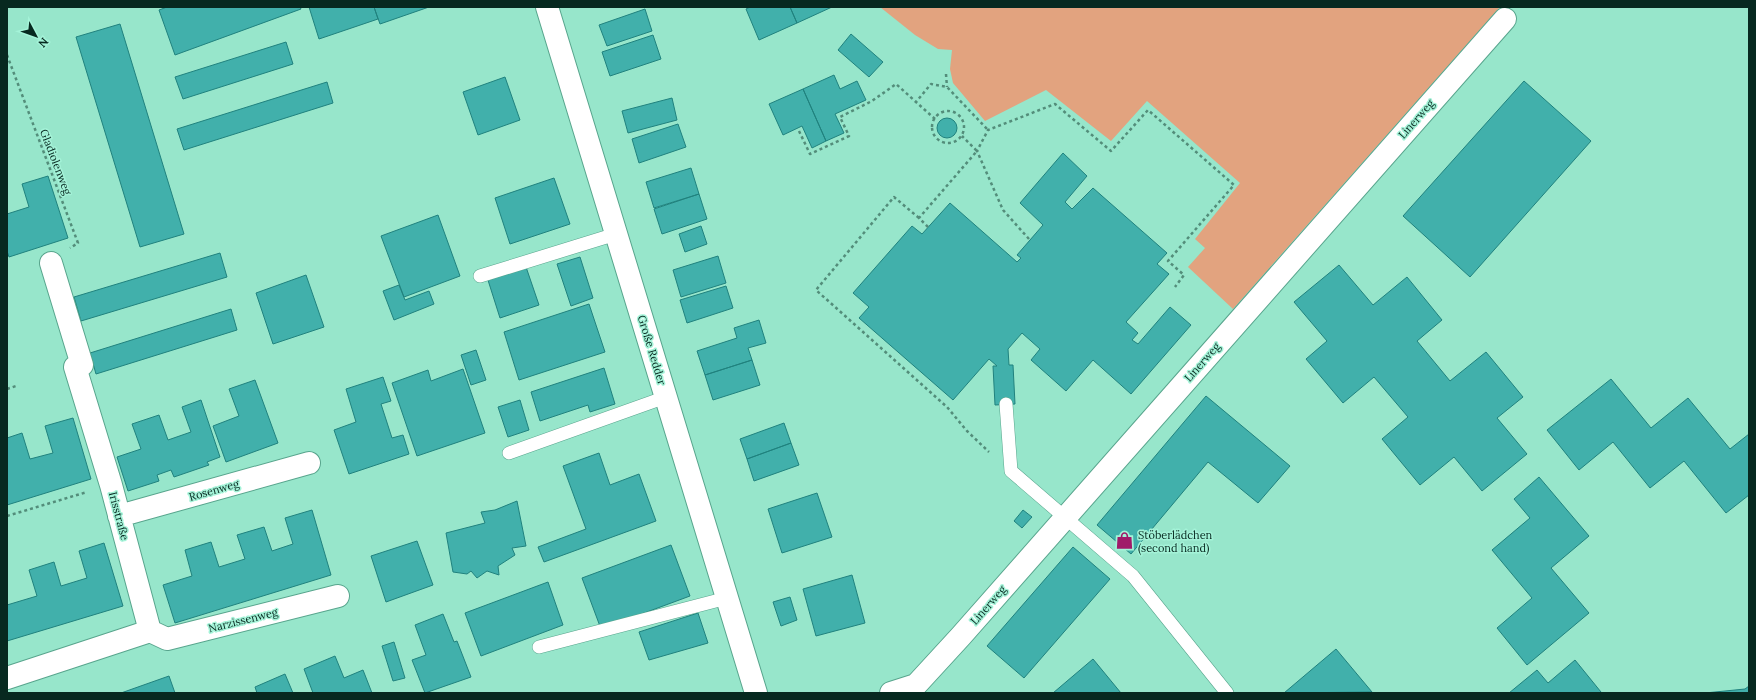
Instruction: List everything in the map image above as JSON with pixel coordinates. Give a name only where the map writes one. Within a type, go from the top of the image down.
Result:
[{"type":"street","name":"Große Redder","points":[[548,7],[756,693]]},
{"type":"street","name":"Linerweg","points":[[891,693],[916,685],[1505,19]]},
{"type":"street","name":"Irisstraße","points":[[51,263],[82,365],[75,367],[111,485],[150,631]]},
{"type":"street","name":"Rosenweg","points":[[119,516],[310,463]]},
{"type":"street","name":"Narzissenweg","points":[[150,631],[167,639],[338,596]]},
{"type":"street","points":[[7,678],[150,631]]},
{"type":"lane","points":[[480,276],[616,234]]},
{"type":"lane","points":[[509,453],[666,397]]},
{"type":"lane","points":[[1006,404],[1011,471],[1133,576],[1227,693]]},
{"type":"lane","points":[[540,647],[727,598]]},
{"type":"path","name":"Gladiolenweg","points":[[7,55],[78,243],[51,263]]},
{"type":"path","points":[[946,74],[947,87]]},
{"type":"path","points":[[799,131],[810,154],[848,136],[840,117],[872,101],[896,84],[935,119]]},
{"type":"path","points":[[916,102],[931,84],[947,87],[988,130]]},
{"type":"path","points":[[919,218],[977,150],[988,130],[1055,104],[1111,151],[1148,110],[1234,185],[1168,261],[1184,275],[1175,286]]},
{"type":"path","points":[[949,110],[958,113],[964,120],[962,136],[955,142],[949,143],[940,141],[933,134],[931,126],[935,119],[941,111],[949,110]]},
{"type":"path","points":[[962,136],[977,150],[1003,210],[1029,239]]},
{"type":"path","points":[[928,227],[894,197],[816,290],[947,408],[967,431],[1011,471]]},
{"type":"path","points":[[7,389],[16,386]]},
{"type":"path","points":[[7,516],[111,485]]},
{"type":"shaded area","points":[[880,7],[1500,7],[1233,309],[1188,267],[1205,248],[1195,239],[1240,183],[1147,101],[1111,141],[1046,90],[985,121],[953,83],[950,69],[952,50],[938,49],[915,35]]},
{"type":"building","points":[[167,7],[300,7],[301,9],[175,55],[159,10]]},
{"type":"building","points":[[309,7],[374,7],[378,19],[319,39]]},
{"type":"building","points":[[374,7],[429,7],[380,24]]},
{"type":"building","points":[[750,7],[790,7],[797,23],[759,40],[746,9]]},
{"type":"building","points":[[790,7],[832,7],[797,23]]},
{"type":"building","points":[[645,9],[652,31],[607,46],[599,25]]},
{"type":"building","points":[[120,24],[184,234],[140,247],[76,37]]},
{"type":"building","points":[[851,34],[883,62],[869,77],[838,50]]},
{"type":"building","points":[[653,35],[661,59],[610,76],[602,52]]},
{"type":"building","points":[[286,42],[293,64],[183,99],[175,77]]},
{"type":"building","points":[[834,75],[840,89],[857,81],[866,100],[835,114],[844,133],[826,141],[803,89]]},
{"type":"building","points":[[505,77],[520,120],[478,135],[463,92]]},
{"type":"building","points":[[1524,81],[1591,141],[1470,277],[1403,216]]},
{"type":"building","points":[[327,82],[333,103],[184,150],[177,129]]},
{"type":"building","points":[[803,89],[826,141],[812,148],[802,126],[783,135],[769,104]]},
{"type":"building","points":[[672,98],[677,120],[628,133],[622,111]]},
{"type":"building","points":[[943,118],[951,118],[957,124],[957,132],[951,138],[943,138],[937,132],[937,124]]},
{"type":"building","points":[[678,124],[686,147],[639,163],[632,139]]},
{"type":"building","points":[[1063,153],[1087,176],[1065,202],[1072,209],[1093,188],[1167,253],[1157,264],[1169,274],[1126,322],[1138,333],[1132,340],[1138,344],[1170,307],[1191,325],[1131,394],[1093,360],[1066,391],[1031,360],[1040,349],[1022,333],[1008,349],[1009,365],[1013,365],[1015,404],[995,405],[993,366],[997,366],[989,359],[953,400],[859,318],[869,307],[853,293],[912,226],[922,234],[950,203],[1017,262],[1021,258],[1017,255],[1043,225],[1020,203]]},
{"type":"building","points":[[691,168],[699,194],[654,208],[646,182]]},
{"type":"building","points":[[48,176],[68,238],[9,257],[7,251],[7,214],[29,207],[22,184]]},
{"type":"building","points":[[554,178],[570,224],[510,244],[495,198]]},
{"type":"building","points":[[699,194],[707,219],[662,234],[654,209]]},
{"type":"building","points":[[438,215],[460,276],[404,297],[381,236]]},
{"type":"building","points":[[701,226],[707,244],[685,252],[679,234]]},
{"type":"building","points":[[220,253],[227,277],[81,321],[74,297]]},
{"type":"building","points":[[718,256],[726,283],[681,297],[673,270]]},
{"type":"building","points":[[580,257],[593,298],[571,306],[557,264]]},
{"type":"building","points":[[525,264],[539,305],[500,318],[487,277]]},
{"type":"building","points":[[1339,265],[1373,305],[1407,277],[1442,320],[1417,341],[1450,381],[1486,352],[1523,397],[1497,418],[1527,454],[1482,491],[1454,457],[1420,485],[1382,439],[1408,417],[1374,377],[1343,403],[1306,359],[1327,341],[1294,302]]},
{"type":"building","points":[[306,275],[324,327],[273,344],[256,293]]},
{"type":"building","points":[[399,285],[405,300],[429,291],[434,304],[394,320],[383,291]]},
{"type":"building","points":[[726,286],[733,308],[687,323],[680,300]]},
{"type":"building","points":[[589,304],[605,352],[519,380],[504,332]]},
{"type":"building","points":[[231,309],[237,330],[96,374],[90,353]]},
{"type":"building","points":[[759,320],[766,343],[748,348],[752,360],[705,375],[697,351],[737,338],[734,328]]},
{"type":"building","points":[[476,350],[486,380],[471,385],[461,355]]},
{"type":"building","points":[[752,360],[760,385],[713,400],[705,375]]},
{"type":"building","points":[[604,368],[615,404],[590,412],[588,405],[540,421],[531,392]]},
{"type":"building","points":[[463,369],[485,433],[417,456],[392,383],[428,370],[431,381]]},
{"type":"building","points":[[383,377],[391,401],[381,404],[392,438],[403,435],[409,454],[349,474],[334,430],[356,422],[346,389]]},
{"type":"building","points":[[1611,379],[1651,428],[1688,398],[1730,449],[1749,434],[1749,495],[1726,513],[1684,461],[1650,488],[1613,442],[1579,470],[1547,430]]},
{"type":"building","points":[[255,380],[278,443],[226,462],[213,426],[239,416],[229,389]]},
{"type":"building","points":[[1206,396],[1290,466],[1258,503],[1208,462],[1131,554],[1097,525]]},
{"type":"building","points":[[201,400],[220,457],[207,462],[209,465],[174,477],[171,470],[157,475],[159,481],[128,491],[117,457],[141,449],[132,424],[159,415],[168,440],[191,432],[182,407]]},
{"type":"building","points":[[520,400],[529,430],[508,437],[498,407]]},
{"type":"building","points":[[73,418],[91,479],[7,505],[7,438],[22,433],[30,459],[53,453],[45,426]]},
{"type":"building","points":[[784,423],[791,443],[747,459],[740,439]]},
{"type":"building","points":[[791,443],[799,465],[754,481],[747,459]]},
{"type":"building","points":[[599,453],[610,485],[639,474],[656,521],[544,562],[538,547],[586,529],[563,466]]},
{"type":"building","points":[[1539,477],[1589,536],[1551,568],[1589,613],[1527,665],[1497,628],[1532,598],[1492,550],[1530,518],[1514,499]]},
{"type":"building","points":[[817,493],[832,537],[782,553],[768,509]]},
{"type":"building","points":[[517,501],[526,546],[512,548],[515,555],[498,566],[499,575],[487,571],[477,578],[471,571],[467,574],[453,572],[446,533],[485,523],[481,512],[495,510]]},
{"type":"building","points":[[312,510],[331,575],[175,623],[163,585],[192,576],[185,550],[211,542],[219,567],[245,559],[237,535],[264,527],[272,551],[293,544],[285,518]]},
{"type":"building","points":[[1023,510],[1032,517],[1022,528],[1014,521]]},
{"type":"building","points":[[417,541],[433,585],[386,602],[371,556]]},
{"type":"building","points":[[104,543],[123,606],[7,641],[7,605],[37,596],[29,570],[54,562],[61,586],[87,578],[79,551]]},
{"type":"building","points":[[671,545],[690,596],[601,629],[582,578]]},
{"type":"building","points":[[1073,547],[1110,579],[1024,678],[987,646]]},
{"type":"building","points":[[852,575],[865,623],[816,636],[803,589]]},
{"type":"building","points":[[548,582],[563,625],[481,656],[465,613]]},
{"type":"building","points":[[790,597],[797,620],[781,626],[773,602]]},
{"type":"building","points":[[698,613],[708,643],[649,660],[639,632]]},
{"type":"building","points":[[443,614],[454,642],[457,641],[471,677],[425,693],[412,660],[426,655],[415,625]]},
{"type":"building","points":[[394,642],[405,678],[393,681],[382,646]]},
{"type":"building","points":[[1336,649],[1372,692],[1284,693]]},
{"type":"building","points":[[335,656],[344,678],[363,670],[372,693],[313,693],[304,669]]},
{"type":"building","points":[[1093,659],[1121,693],[1053,693]]},
{"type":"building","points":[[1575,660],[1601,692],[1600,693],[1509,693],[1537,670],[1548,683]]},
{"type":"building","points":[[285,674],[293,693],[257,693],[255,687]]},
{"type":"building","points":[[169,676],[175,693],[121,693]]},
{"type":"building","points":[[1749,686],[1749,693],[1705,693],[1745,689]]},
{"type":"place","name":"Stöberlädchen (second hand)","points":[[1125,541]]}]
